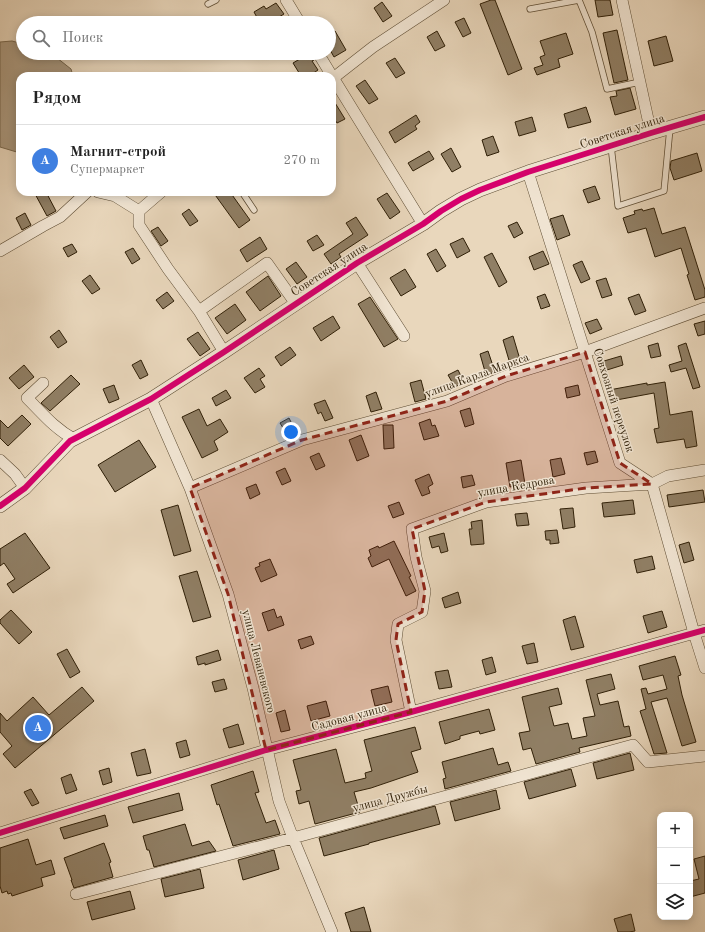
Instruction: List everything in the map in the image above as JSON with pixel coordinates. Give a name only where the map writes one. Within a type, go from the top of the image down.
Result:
[{"type":"street","points":[[286,0],[296,16]]},
{"type":"street","points":[[336,74],[373,47],[444,0]]},
{"type":"street","points":[[622,0],[651,133]]},
{"type":"street","points":[[322,60],[329,72]]},
{"type":"street","points":[[336,83],[423,224]]},
{"type":"street","name":"Советская улица","points":[[0,506],[25,488],[70,441],[151,399],[357,263],[423,224],[461,199],[480,190],[528,172],[705,117]]},
{"type":"street","name":"Совхозный переулок","points":[[528,172],[620,463],[652,484]]},
{"type":"street","points":[[0,251],[60,217],[83,196]]},
{"type":"street","points":[[115,196],[139,211]]},
{"type":"street","points":[[156,196],[139,211],[139,225],[168,269],[199,311],[224,352]]},
{"type":"street","points":[[199,311],[267,263],[296,304]]},
{"type":"street","points":[[357,263],[404,336]]},
{"type":"street","name":"улица Карла Маркса","points":[[190,488],[302,440],[447,401],[506,376],[585,352],[705,308]]},
{"type":"street","points":[[43,383],[27,398],[50,422],[66,435],[74,439]]},
{"type":"street","name":"улица Леваневского","points":[[151,399],[190,488],[228,594],[253,688],[266,750],[279,801],[332,932]]},
{"type":"street","points":[[0,460],[15,474],[25,488]]},
{"type":"street","name":"улица Кедрова","points":[[411,712],[396,640],[398,624],[422,612],[425,591],[416,557],[412,529],[486,502],[586,488],[652,484],[668,476],[705,470]]},
{"type":"street","points":[[652,484],[705,668]]},
{"type":"street","name":"Садовая улица","points":[[0,833],[266,750],[411,712],[705,630]]},
{"type":"street","name":"улица Дружбы","points":[[76,894],[293,838],[633,745],[648,762],[705,756]]},
{"type":"lane","points":[[208,4],[216,0]]},
{"type":"lane","points":[[530,9],[579,0],[592,32],[607,89],[640,82]]},
{"type":"lane","points":[[611,146],[618,206],[664,191],[670,127]]},
{"type":"lane","points":[[245,196],[254,210]]},
{"type":"highlighted area","points":[[585,352],[620,463],[652,484],[586,488],[486,502],[412,529],[425,591],[422,612],[398,624],[396,640],[411,712],[266,750],[228,594],[190,488],[302,440],[447,401],[506,376]]},
{"type":"shaded area","points":[[0,42],[16,42],[16,60],[60,60],[71,69],[72,72],[16,72],[16,152],[0,147]]},
{"type":"building","points":[[495,0],[522,69],[508,75],[480,4]]},
{"type":"building","points":[[595,0],[610,0],[613,15],[598,17]]},
{"type":"building","points":[[382,2],[392,16],[383,22],[374,8]]},
{"type":"building","points":[[276,3],[284,14],[281,16],[256,16],[254,12],[264,6],[266,9]]},
{"type":"building","points":[[464,18],[471,33],[463,37],[455,22]]},
{"type":"building","points":[[617,30],[628,80],[614,83],[603,33]]},
{"type":"building","points":[[437,31],[445,46],[435,51],[427,37]]},
{"type":"building","points":[[336,33],[346,50],[336,56]]},
{"type":"building","points":[[566,33],[573,54],[558,59],[560,67],[537,75],[534,68],[543,65],[540,57],[545,55],[540,41]]},
{"type":"building","points":[[666,36],[673,61],[654,66],[648,41]]},
{"type":"building","points":[[395,58],[405,73],[396,78],[386,63]]},
{"type":"building","points":[[298,60],[314,60],[312,61],[318,70],[315,72],[299,72],[293,63]]},
{"type":"building","points":[[365,80],[378,99],[369,104],[356,86]]},
{"type":"building","points":[[630,88],[636,109],[615,115],[610,97],[617,96],[616,91]]},
{"type":"building","points":[[336,104],[345,119],[337,123],[336,121]]},
{"type":"building","points":[[586,107],[591,122],[568,128],[564,114]]},
{"type":"building","points":[[416,115],[420,122],[415,126],[417,129],[395,143],[389,132]]},
{"type":"building","points":[[532,117],[536,131],[519,136],[515,122]]},
{"type":"building","points":[[493,136],[499,152],[487,156],[482,140]]},
{"type":"building","points":[[451,148],[461,167],[452,172],[441,154]]},
{"type":"building","points":[[429,151],[434,159],[413,171],[408,163]]},
{"type":"building","points":[[697,153],[702,171],[674,180],[670,168],[671,161]]},
{"type":"building","points":[[595,186],[600,199],[588,203],[583,190]]},
{"type":"building","points":[[387,193],[400,212],[390,219],[377,199]]},
{"type":"building","points":[[36,196],[48,196],[56,211],[47,216]]},
{"type":"building","points":[[216,196],[233,196],[250,220],[239,228]]},
{"type":"building","points":[[654,208],[662,234],[685,227],[705,290],[705,297],[695,300],[687,275],[689,274],[681,248],[655,257],[646,228],[628,233],[623,218],[635,214],[634,211],[642,209],[643,211]]},
{"type":"building","points":[[189,209],[198,221],[190,226],[182,214]]},
{"type":"building","points":[[25,213],[31,225],[22,230],[16,218]]},
{"type":"building","points":[[563,215],[570,235],[557,240],[550,219]]},
{"type":"building","points":[[356,217],[368,235],[339,254],[341,257],[331,264],[324,254],[353,234],[346,223]]},
{"type":"building","points":[[517,222],[523,233],[514,238],[508,226]]},
{"type":"building","points":[[158,227],[168,241],[161,246],[151,231]]},
{"type":"building","points":[[317,235],[324,245],[313,251],[307,241]]},
{"type":"building","points":[[260,237],[267,249],[247,262],[240,250]]},
{"type":"building","points":[[463,238],[470,251],[457,258],[450,244]]},
{"type":"building","points":[[72,244],[77,252],[68,257],[63,248]]},
{"type":"building","points":[[133,248],[140,259],[132,264],[125,252]]},
{"type":"building","points":[[436,249],[446,266],[437,272],[427,254]]},
{"type":"building","points":[[543,251],[549,264],[534,270],[529,257]]},
{"type":"building","points":[[492,253],[507,282],[499,287],[484,257]]},
{"type":"building","points":[[582,261],[590,279],[581,283],[573,265]]},
{"type":"building","points":[[296,262],[307,277],[297,284],[286,269]]},
{"type":"building","points":[[405,269],[416,287],[401,296],[390,278]]},
{"type":"building","points":[[90,275],[100,289],[92,294],[82,281]]},
{"type":"building","points":[[268,276],[281,296],[260,311],[246,292]]},
{"type":"building","points":[[606,278],[612,295],[602,298],[596,281]]},
{"type":"building","points":[[167,292],[174,301],[163,309],[156,300]]},
{"type":"building","points":[[545,294],[550,306],[541,309],[537,297]]},
{"type":"building","points":[[639,294],[646,311],[635,315],[628,298]]},
{"type":"building","points":[[370,297],[398,339],[384,347],[358,304]]},
{"type":"building","points":[[235,304],[246,320],[227,334],[215,318]]},
{"type":"building","points":[[333,316],[340,328],[321,341],[313,328]]},
{"type":"building","points":[[597,319],[602,329],[590,334],[585,323]]},
{"type":"building","points":[[705,321],[705,334],[698,336],[694,324]]},
{"type":"building","points":[[59,330],[67,342],[58,348],[50,337]]},
{"type":"building","points":[[198,332],[210,349],[200,356],[187,339]]},
{"type":"building","points":[[513,336],[521,363],[511,367],[503,340]]},
{"type":"building","points":[[658,343],[661,356],[651,358],[648,346]]},
{"type":"building","points":[[686,343],[700,387],[693,389],[686,368],[671,372],[669,365],[682,361],[678,346]]},
{"type":"building","points":[[290,347],[296,355],[281,366],[275,357]]},
{"type":"building","points":[[488,351],[495,372],[486,375],[480,354]]},
{"type":"building","points":[[621,356],[623,365],[607,370],[604,361]]},
{"type":"building","points":[[141,360],[148,375],[140,379],[132,365]]},
{"type":"building","points":[[24,365],[34,377],[19,389],[9,378]]},
{"type":"building","points":[[259,368],[265,376],[260,379],[265,387],[255,393],[244,378]]},
{"type":"building","points":[[458,370],[464,382],[455,387],[448,375]]},
{"type":"building","points":[[71,375],[80,384],[50,411],[41,403]]},
{"type":"building","points":[[421,380],[426,399],[415,402],[410,383]]},
{"type":"building","points":[[665,382],[670,415],[692,411],[697,446],[686,448],[684,439],[657,443],[654,429],[659,428],[654,393],[611,401],[609,390],[647,383],[647,385]]},
{"type":"building","points":[[114,385],[119,399],[109,403],[103,389]]},
{"type":"building","points":[[578,385],[580,395],[567,398],[565,388]]},
{"type":"building","points":[[226,390],[231,398],[216,406],[212,398]]},
{"type":"building","points":[[376,392],[382,409],[371,412],[366,396]]},
{"type":"building","points":[[325,400],[333,418],[325,421],[321,412],[318,414],[314,404]]},
{"type":"building","points":[[470,408],[474,424],[465,427],[460,411]]},
{"type":"building","points":[[199,409],[207,426],[220,419],[228,432],[214,441],[218,450],[202,458],[182,417]]},
{"type":"building","points":[[22,415],[31,424],[8,446],[0,438],[0,420],[8,428]]},
{"type":"building","points":[[289,418],[296,432],[288,436],[280,423]]},
{"type":"building","points":[[430,419],[432,426],[435,425],[439,436],[424,440],[419,423]]},
{"type":"building","points":[[383,425],[393,425],[394,448],[384,449]]},
{"type":"building","points":[[361,435],[369,456],[357,461],[349,440]]},
{"type":"building","points":[[139,440],[156,467],[115,492],[98,465]]},
{"type":"building","points":[[595,451],[598,462],[587,465],[584,453]]},
{"type":"building","points":[[319,453],[325,466],[316,470],[310,457]]},
{"type":"building","points":[[561,458],[565,474],[553,477],[550,460]]},
{"type":"building","points":[[521,460],[525,484],[510,487],[506,463]]},
{"type":"building","points":[[285,468],[291,481],[282,485],[276,472]]},
{"type":"building","points":[[429,474],[433,484],[428,487],[430,493],[422,496],[415,480]]},
{"type":"building","points":[[472,475],[475,485],[463,488],[461,477]]},
{"type":"building","points":[[256,484],[260,494],[250,499],[246,488]]},
{"type":"building","points":[[703,490],[705,502],[669,507],[667,495]]},
{"type":"building","points":[[633,500],[635,514],[604,517],[602,503]]},
{"type":"building","points":[[399,502],[404,514],[393,518],[388,506]]},
{"type":"building","points":[[178,505],[191,551],[174,556],[161,510]]},
{"type":"building","points":[[573,508],[575,527],[563,529],[560,509]]},
{"type":"building","points":[[527,513],[529,525],[517,526],[515,514]]},
{"type":"building","points":[[482,520],[484,544],[471,545],[469,529],[472,529],[471,522]]},
{"type":"building","points":[[557,530],[559,543],[550,544],[550,540],[546,540],[545,531]]},
{"type":"building","points":[[25,533],[50,568],[13,593],[7,584],[15,579],[4,563],[0,566],[0,549]]},
{"type":"building","points":[[444,533],[448,551],[441,553],[439,546],[432,548],[429,537]]},
{"type":"building","points":[[394,541],[411,576],[409,577],[416,591],[406,596],[389,559],[372,567],[368,558],[371,556],[369,550],[378,546],[379,548]]},
{"type":"building","points":[[689,542],[694,560],[684,563],[679,545]]},
{"type":"building","points":[[652,556],[655,569],[637,573],[634,560]]},
{"type":"building","points":[[270,559],[277,575],[261,582],[255,568],[260,566],[259,563]]},
{"type":"building","points":[[197,571],[211,617],[193,622],[179,576]]},
{"type":"building","points":[[458,592],[461,603],[445,608],[442,598]]},
{"type":"building","points":[[274,609],[277,618],[281,616],[284,625],[268,631],[262,613]]},
{"type":"building","points":[[11,610],[32,632],[19,644],[0,623],[0,620]]},
{"type":"building","points":[[662,611],[667,627],[648,633],[643,616]]},
{"type":"building","points":[[575,616],[584,647],[571,650],[563,620]]},
{"type":"building","points":[[311,636],[314,644],[301,649],[298,640]]},
{"type":"building","points":[[534,643],[538,662],[527,664],[522,646]]},
{"type":"building","points":[[67,649],[80,672],[70,678],[57,654]]},
{"type":"building","points":[[218,650],[221,660],[205,665],[205,663],[198,665],[196,657]]},
{"type":"building","points":[[675,656],[681,675],[678,676],[682,695],[696,742],[682,746],[667,698],[651,702],[667,753],[654,754],[640,711],[646,709],[641,689],[646,688],[648,694],[667,689],[663,675],[643,680],[639,666]]},
{"type":"building","points":[[492,657],[496,672],[486,675],[482,660]]},
{"type":"building","points":[[448,670],[452,687],[439,689],[435,672]]},
{"type":"building","points":[[611,674],[615,689],[597,694],[600,705],[618,701],[624,727],[629,726],[631,736],[579,748],[580,752],[536,764],[531,748],[523,750],[519,733],[530,731],[522,697],[558,688],[562,704],[549,707],[554,726],[568,723],[572,739],[587,736],[583,718],[595,716],[586,680]]},
{"type":"building","points":[[224,679],[227,689],[215,692],[212,682]]},
{"type":"building","points":[[388,686],[392,702],[375,706],[371,690]]},
{"type":"building","points":[[82,687],[94,701],[15,768],[3,754],[12,746],[0,732],[0,713],[7,721],[33,697],[49,715]]},
{"type":"building","points":[[326,701],[330,716],[311,721],[307,706]]},
{"type":"building","points":[[489,709],[495,730],[480,734],[479,731],[460,736],[460,739],[445,744],[439,722]]},
{"type":"building","points":[[285,710],[290,730],[281,732],[276,713]]},
{"type":"building","points":[[238,724],[244,744],[229,748],[223,729]]},
{"type":"building","points":[[415,727],[421,749],[411,752],[418,772],[371,788],[354,792],[360,812],[315,824],[309,801],[299,804],[296,791],[301,790],[293,760],[336,749],[345,783],[366,778],[365,773],[372,771],[364,740]]},
{"type":"building","points":[[186,740],[190,755],[180,758],[176,743]]},
{"type":"building","points":[[493,748],[498,765],[508,762],[511,771],[445,789],[443,779],[446,778],[442,762]]},
{"type":"building","points":[[145,749],[151,773],[137,776],[131,753]]},
{"type":"building","points":[[630,753],[634,770],[597,779],[593,763]]},
{"type":"building","points":[[109,768],[112,782],[103,785],[99,771]]},
{"type":"building","points":[[571,769],[576,786],[529,799],[524,782]]},
{"type":"building","points":[[253,771],[259,792],[255,793],[266,823],[275,820],[280,834],[233,846],[211,785]]},
{"type":"building","points":[[71,774],[77,790],[66,794],[61,778]]},
{"type":"building","points":[[31,789],[39,803],[32,806],[24,792]]},
{"type":"building","points":[[496,790],[500,809],[455,821],[450,802]]},
{"type":"building","points":[[179,793],[183,810],[133,823],[128,807]]},
{"type":"building","points":[[435,806],[440,824],[324,856],[319,838]]},
{"type":"building","points":[[105,815],[108,826],[64,839],[60,828]]},
{"type":"building","points":[[185,824],[192,846],[209,841],[216,851],[154,867],[143,836]]},
{"type":"building","points":[[28,839],[36,865],[51,860],[55,874],[41,878],[43,886],[12,896],[11,893],[8,894],[7,891],[2,893],[0,886],[0,848]]},
{"type":"building","points":[[104,843],[111,862],[109,863],[113,877],[74,888],[64,858]]},
{"type":"building","points":[[274,850],[279,869],[243,880],[238,860]]},
{"type":"building","points":[[705,856],[705,893],[693,896],[693,880],[699,879],[694,859]]},
{"type":"building","points":[[200,869],[204,888],[165,897],[161,879]]},
{"type":"building","points":[[130,891],[135,909],[92,920],[87,902]]},
{"type":"building","points":[[364,907],[371,932],[351,932],[345,913]]},
{"type":"building","points":[[631,914],[635,931],[618,932],[614,919]]},
{"type":"cycle path","points":[[0,506],[25,488],[70,441],[151,399],[357,263],[423,224],[461,199],[480,190],[528,172],[705,117]]},
{"type":"cycle path","points":[[0,833],[266,750],[411,712],[705,630]]},
{"type":"place","name":"Магнит-строй","points":[[38,728]]}]
